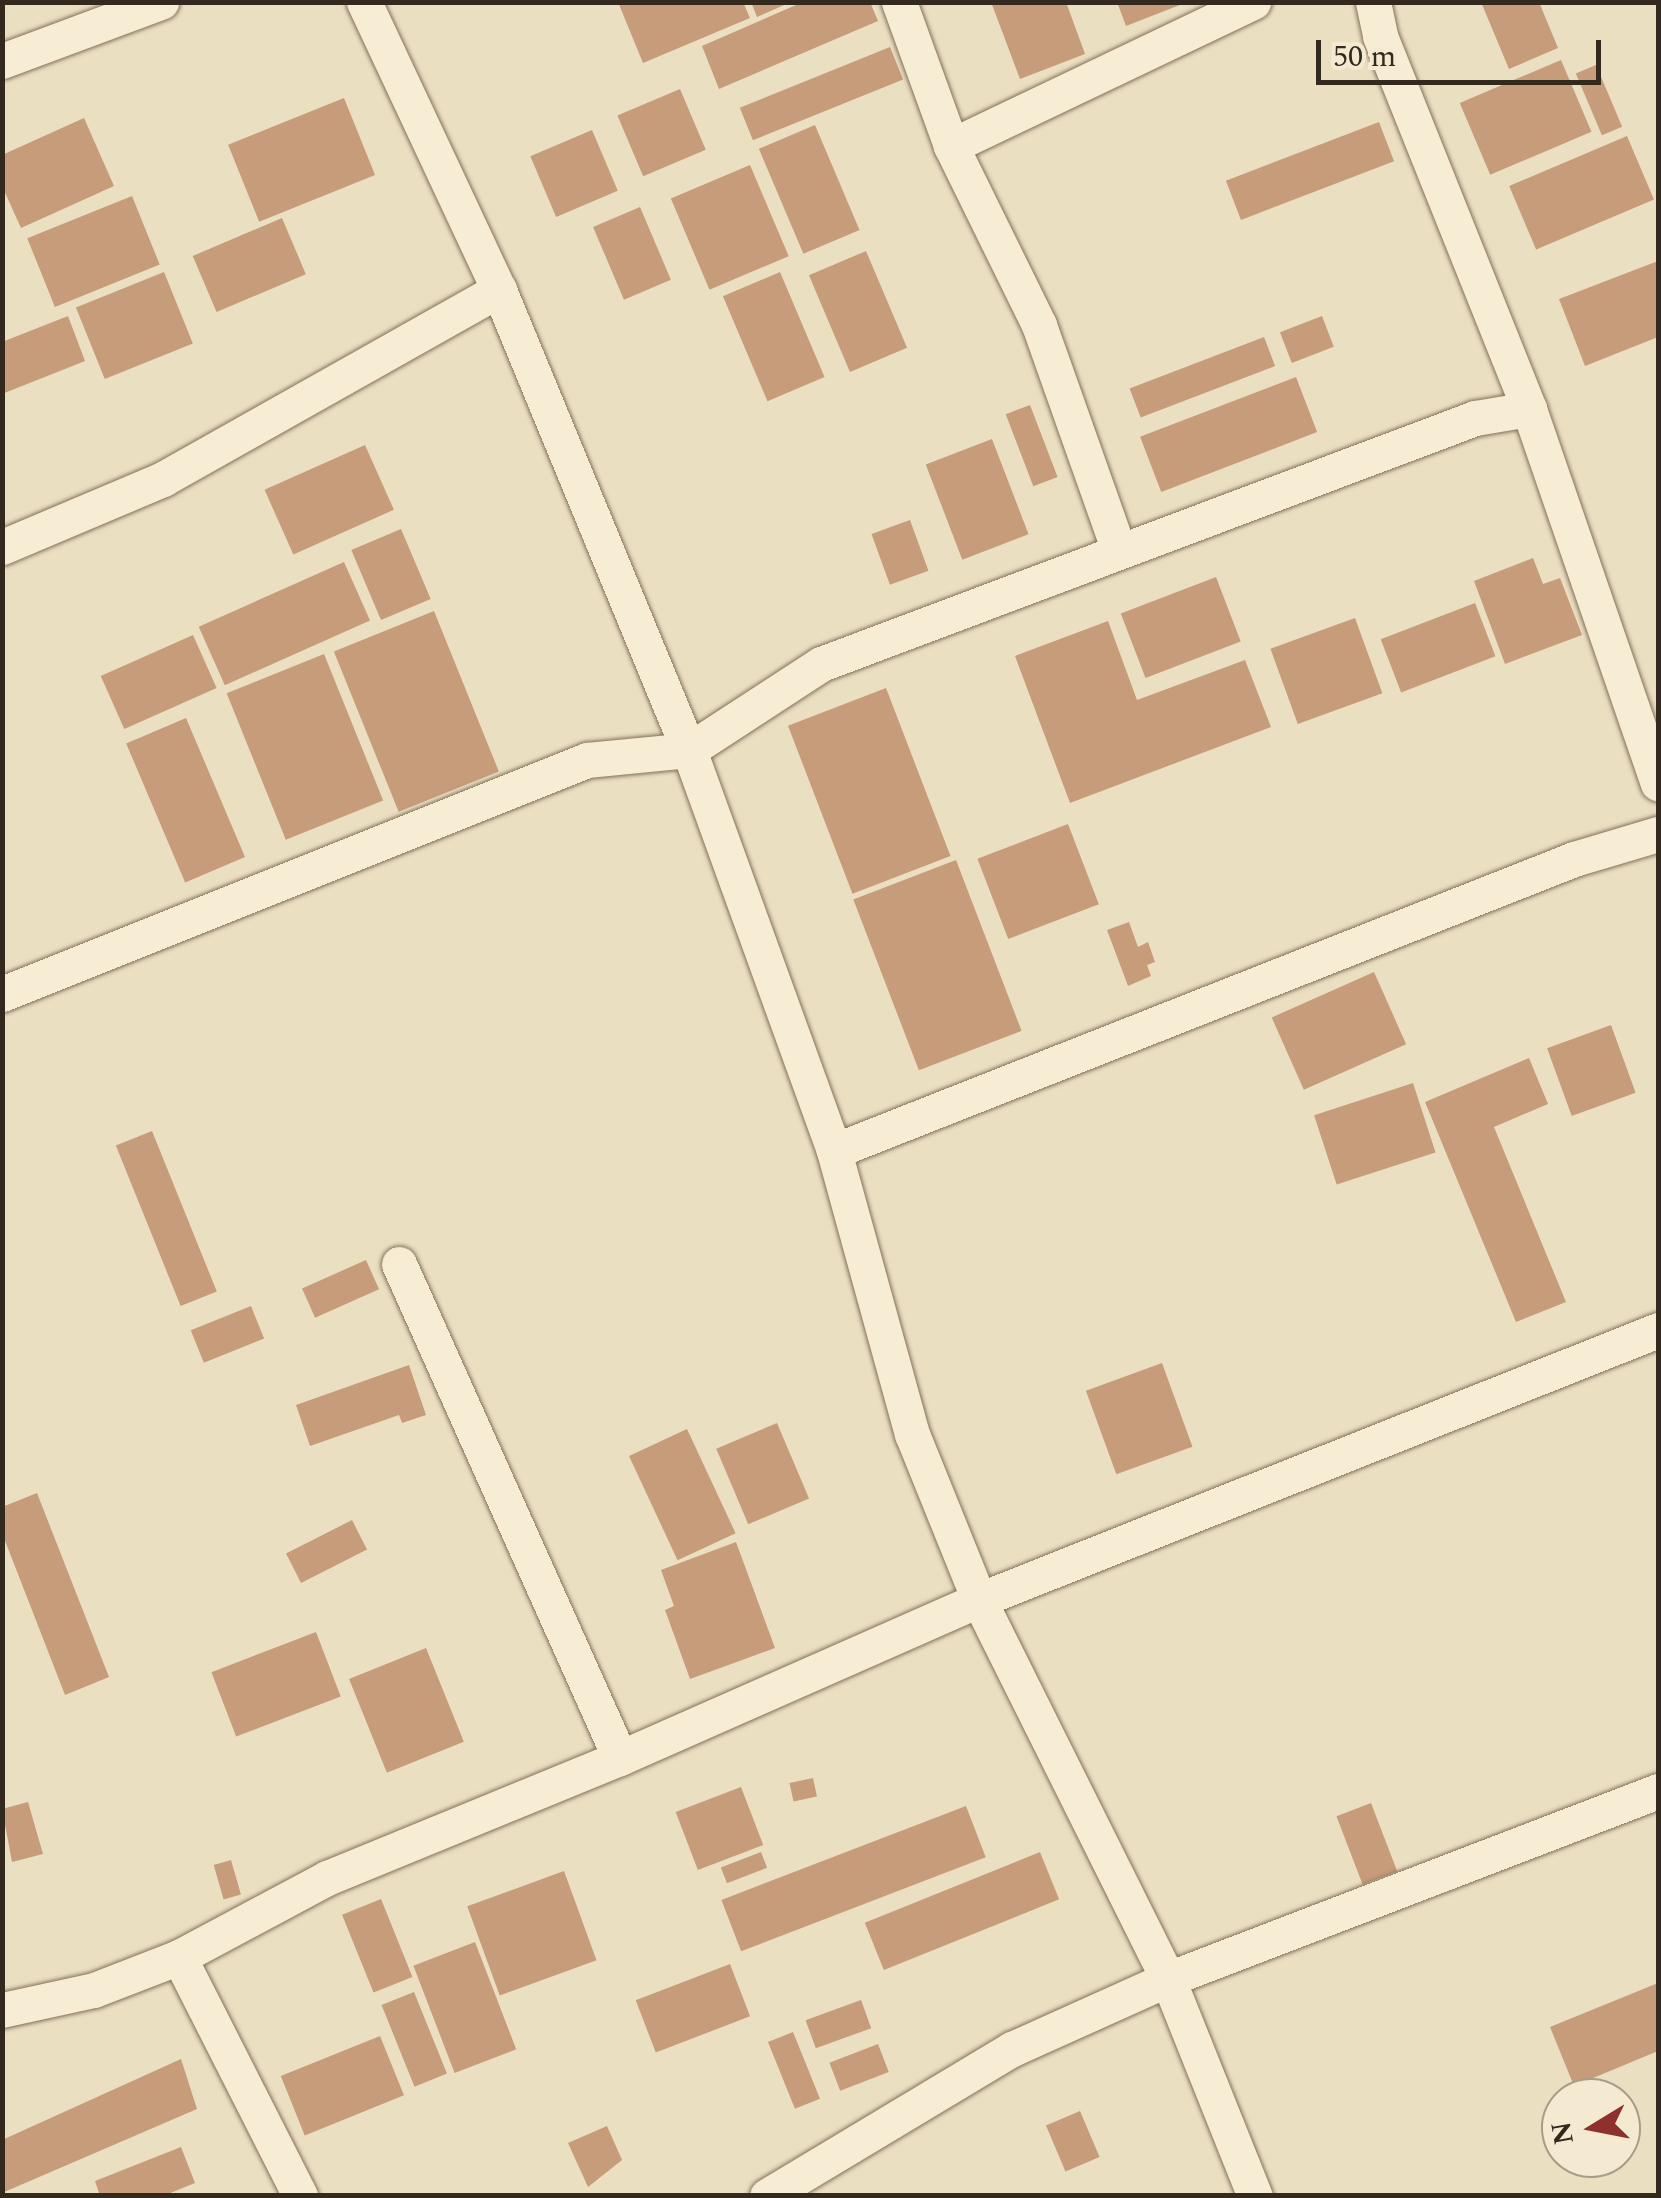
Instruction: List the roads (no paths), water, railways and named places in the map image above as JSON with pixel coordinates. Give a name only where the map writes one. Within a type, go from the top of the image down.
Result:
[{"type":"street","points":[[2,60],[161,2]]},
{"type":"street","points":[[364,2],[499,290],[689,750],[834,1152],[912,1434],[980,1600],[1168,1979],[1255,2196]]},
{"type":"street","points":[[899,2],[951,146],[1039,325],[1118,551]]},
{"type":"street","points":[[951,146],[1253,2]]},
{"type":"street","points":[[1374,2],[1380,36],[1529,409],[1658,783]]},
{"type":"street","points":[[2,547],[163,478],[499,290]]},
{"type":"street","points":[[2,994],[587,760],[689,750],[821,664],[1475,418],[1529,409]]},
{"type":"street","points":[[834,1152],[1574,859],[1658,834]]},
{"type":"street","points":[[399,1264],[620,1758]]},
{"type":"street","points":[[2,2010],[94,1990],[178,1957],[327,1878],[620,1758],[980,1600],[1658,1330]]},
{"type":"street","points":[[768,2196],[1012,2048],[1168,1979],[1658,1790]]},
{"type":"street","points":[[178,1957],[300,2196]]}]
